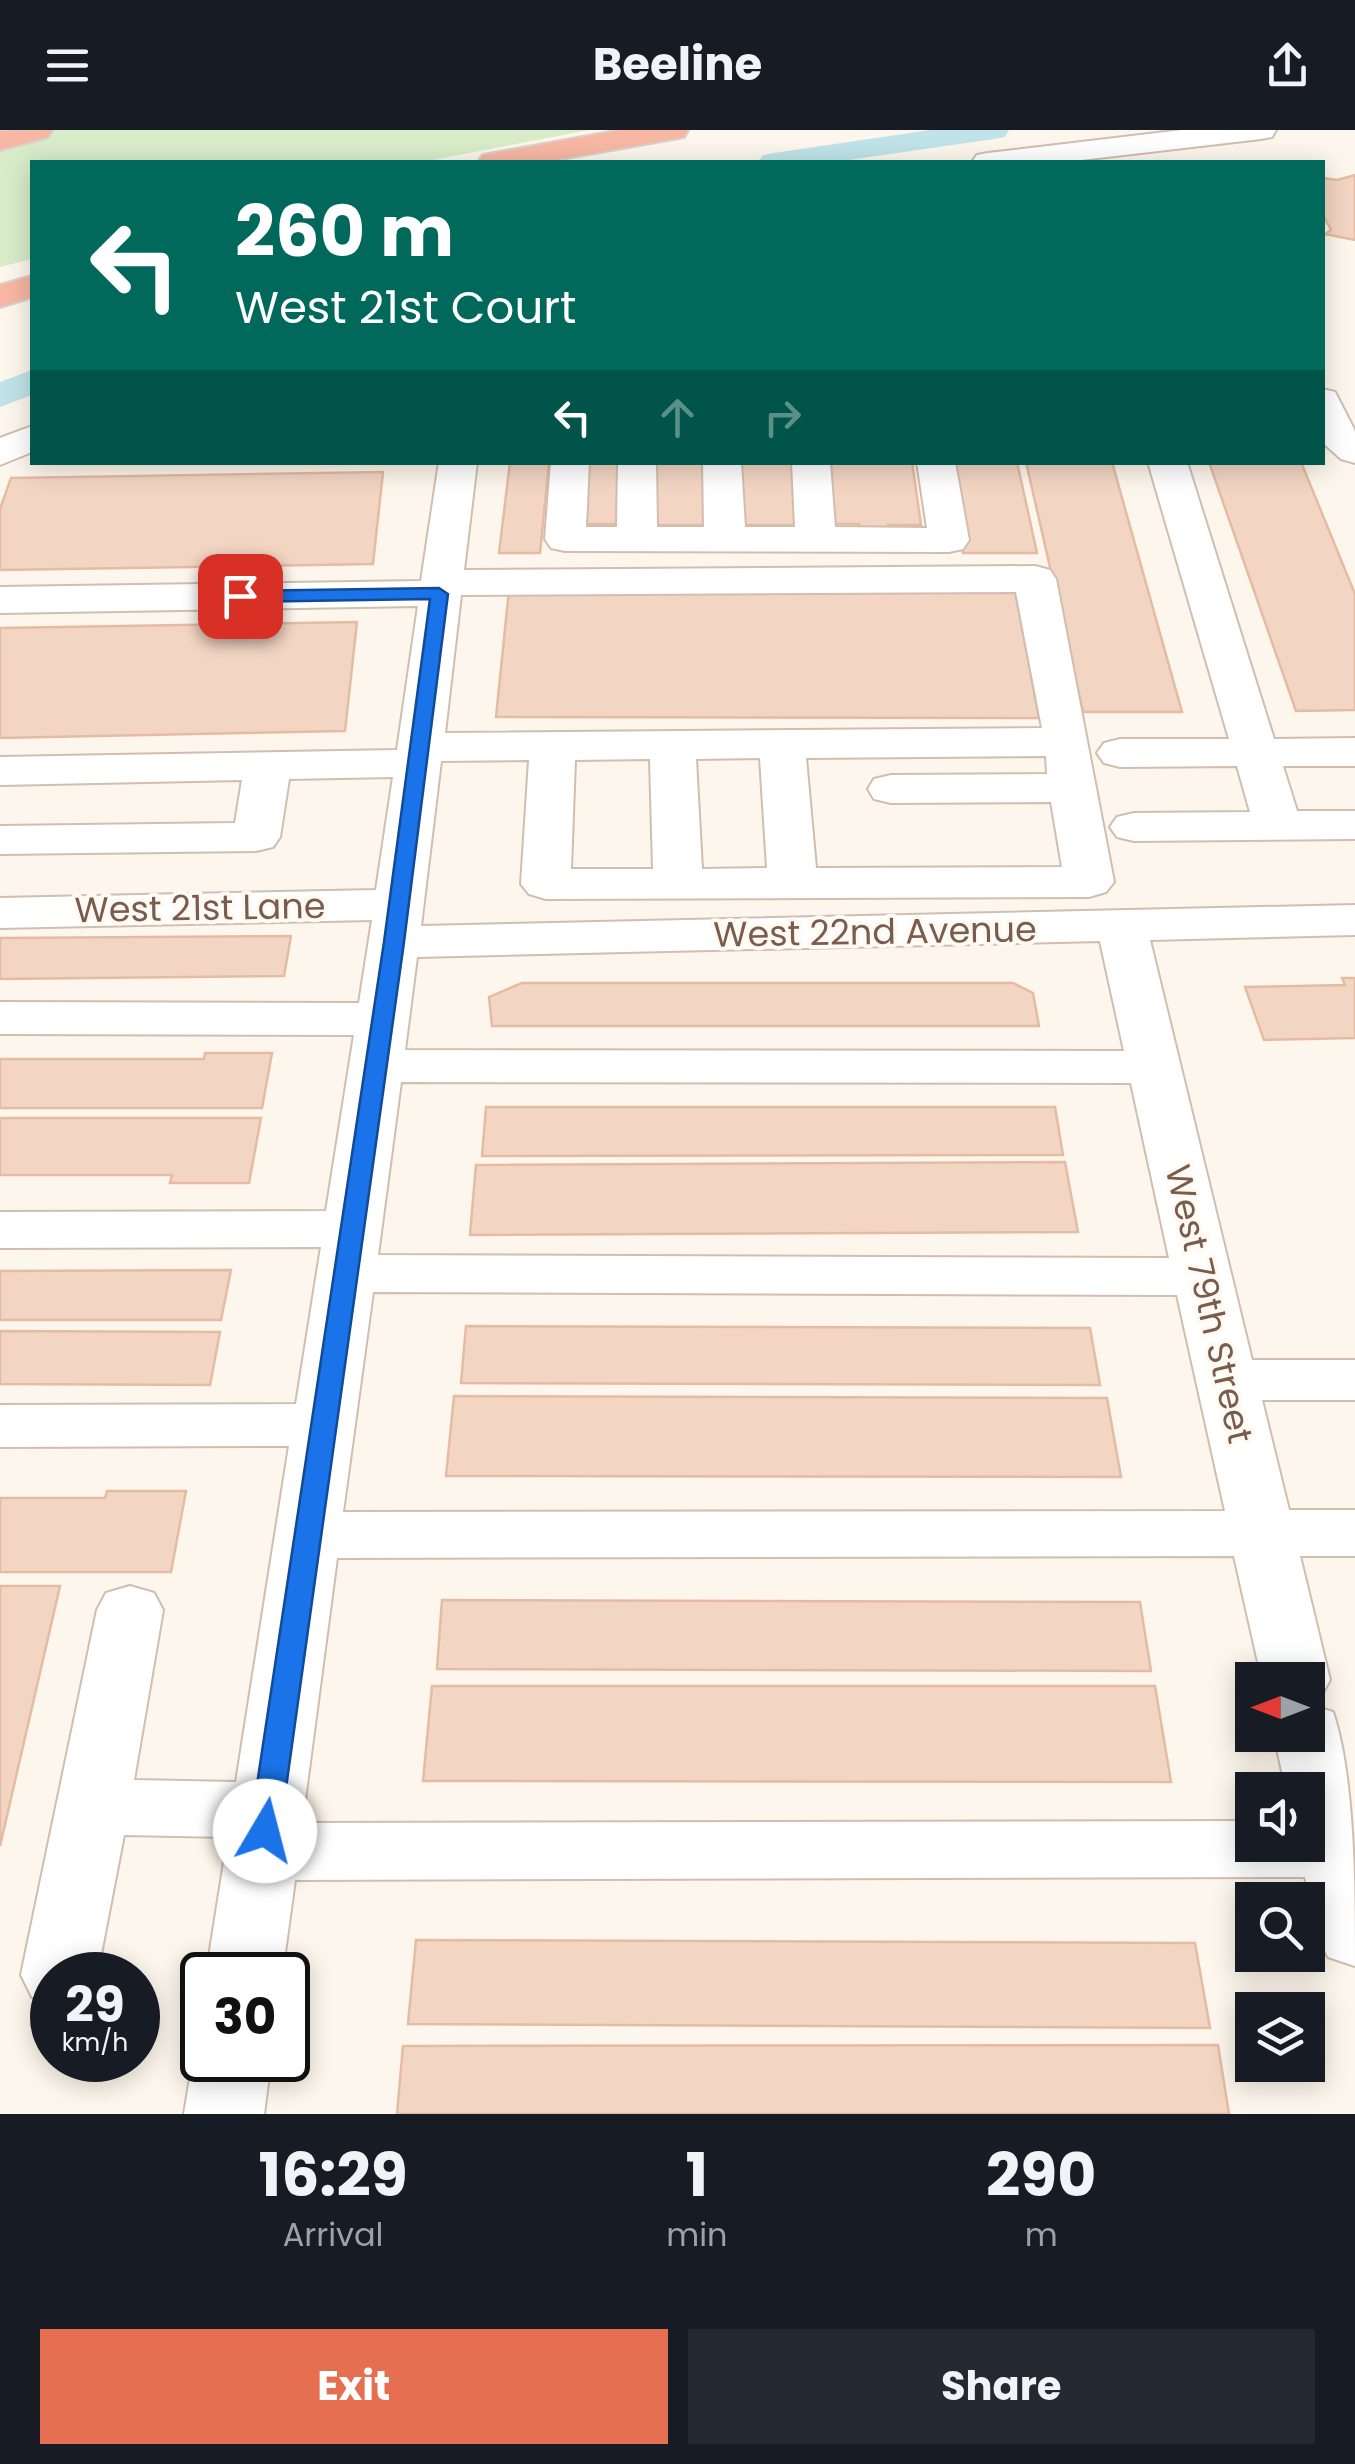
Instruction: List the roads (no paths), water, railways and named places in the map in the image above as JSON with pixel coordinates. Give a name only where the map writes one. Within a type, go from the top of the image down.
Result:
[{"type":"highway","points":[[0,142],[37,130]]},
{"type":"highway","points":[[505,160],[673,130]]},
{"type":"highway","points":[[0,276],[30,267]]},
{"type":"highway","points":[[0,297],[30,287]]},
{"type":"street","points":[[1029,160],[1224,148],[1261,130]]},
{"type":"street","points":[[1325,407],[1337,435],[1355,451]]},
{"type":"street","points":[[0,453],[30,438]]},
{"type":"street","points":[[247,1952],[397,923],[458,465]]},
{"type":"street","points":[[570,465],[565,539],[949,540],[936,465]]},
{"type":"street","points":[[637,465],[637,539]]},
{"type":"street","points":[[722,465],[725,540]]},
{"type":"street","points":[[811,465],[816,540]]},
{"type":"street","points":[[1168,465],[1278,826]]},
{"type":"street","points":[[0,600],[440,588],[1035,580],[1089,882],[546,884],[552,746]]},
{"type":"street","points":[[0,771],[268,766],[552,746],[782,744],[1069,765]]},
{"type":"street","points":[[782,744],[793,883]]},
{"type":"street","points":[[672,745],[678,884]]},
{"type":"street","points":[[1120,753],[1355,752]]},
{"type":"street","points":[[891,789],[1069,765]]},
{"type":"street","points":[[0,840],[256,837],[268,766]]},
{"type":"street","points":[[1134,827],[1355,825]]},
{"type":"street","name":"West 21st Lane","points":[[0,913],[397,923]]},
{"type":"street","name":"West 22nd Avenue","points":[[397,923],[1122,928],[1355,920]]},
{"type":"street","name":"West 79th Street","points":[[1122,928],[1292,1662]]},
{"type":"street","points":[[0,1018],[378,1043],[1154,1067]]},
{"type":"street","points":[[0,1230],[349,1251],[1203,1278]]},
{"type":"street","points":[[1227,1380],[1355,1380]]},
{"type":"street","points":[[0,1426],[324,1425]]},
{"type":"street","points":[[308,1535],[1355,1533]]},
{"type":"street","points":[[65,1952],[130,1610]]},
{"type":"street","points":[[1313,1752],[1355,1936]]},
{"type":"street","points":[[93,1808],[265,1831],[1334,1849]]},
{"type":"street","points":[[224,2114],[229,2082]]},
{"type":"waterway","points":[[788,160],[994,130]]},
{"type":"waterway","points":[[0,396],[30,382]]}]
